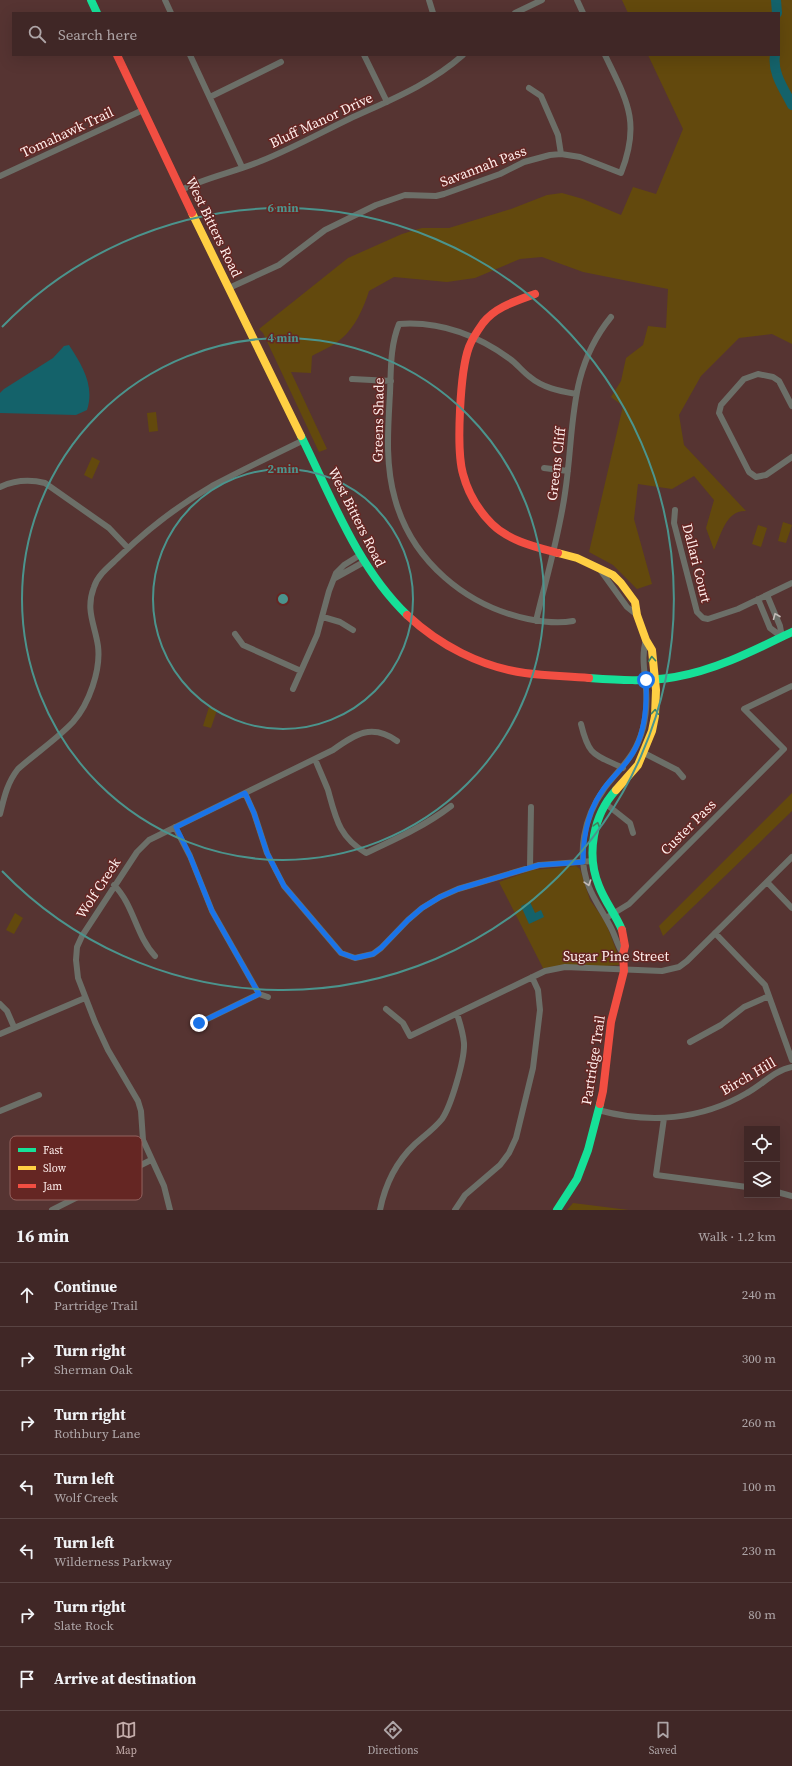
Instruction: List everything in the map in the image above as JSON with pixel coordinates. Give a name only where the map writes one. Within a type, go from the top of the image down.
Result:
[{"type":"street","points":[[91,0],[97,12]]},
{"type":"street","points":[[165,0],[171,12]]},
{"type":"street","points":[[429,0],[433,12]]},
{"type":"street","points":[[517,12],[542,0]]},
{"type":"street","points":[[577,0],[583,12]]},
{"type":"street","name":"West Bitters Road","points":[[117,56],[181,190],[362,559],[388,597],[406,615],[441,642],[465,654],[510,670],[534,674],[630,681],[655,680],[688,674],[714,667],[792,632]]},
{"type":"street","points":[[190,56],[242,167]]},
{"type":"street","points":[[364,56],[387,102]]},
{"type":"street","name":"Bluff Manor Drive","points":[[181,190],[204,180],[226,174],[260,161],[387,102],[427,82],[443,72],[462,56]]},
{"type":"street","name":"Savannah Pass","points":[[229,288],[279,265],[325,230],[376,205],[405,195],[436,196],[444,194],[500,174],[533,159],[561,154],[589,159],[622,173],[631,143],[631,123],[624,94],[606,56]]},
{"type":"street","points":[[210,97],[281,62]]},
{"type":"street","points":[[529,88],[541,96],[558,135],[561,154]]},
{"type":"street","name":"Tomahawk Trail","points":[[0,176],[143,110]]},
{"type":"street","name":"Partridge Trail","points":[[535,294],[494,312],[483,323],[474,337],[465,358],[461,397],[460,456],[466,486],[479,509],[493,525],[526,544],[553,550],[577,558],[601,571],[613,575],[635,602],[637,615],[646,640],[652,650],[656,690],[655,716],[652,732],[644,753],[638,765],[613,793],[606,804],[600,814],[595,831],[593,861],[594,871],[599,887],[614,913],[623,933],[625,946],[623,954],[624,969],[611,1022],[606,1053],[606,1078],[588,1150],[580,1172],[569,1194],[557,1210]]},
{"type":"street","name":"Greens Cliff","points":[[536,621],[565,493],[576,394],[581,373],[590,350],[602,329],[611,318]]},
{"type":"street","name":"Greens Shade","points":[[474,337],[435,325],[399,324],[393,344],[387,450],[395,499],[404,525],[417,547],[436,570],[464,593],[503,613],[536,621],[561,623],[573,621]]},
{"type":"street","points":[[474,337],[493,347],[538,383],[555,390],[576,394]]},
{"type":"street","points":[[792,406],[779,382],[773,377],[758,374],[744,379],[720,405],[719,413],[749,472],[756,477],[766,475],[792,457]]},
{"type":"street","points":[[352,379],[391,381]]},
{"type":"street","points":[[0,814],[5,793],[14,774],[73,721],[92,690],[97,674],[99,658],[97,641],[90,618],[91,596],[100,576],[128,548],[177,509],[211,487],[304,440]]},
{"type":"street","points":[[544,468],[568,471]]},
{"type":"street","points":[[0,487],[12,482],[24,480],[33,480],[45,483],[109,528],[128,548]]},
{"type":"street","name":"Dallari Court","points":[[675,510],[674,523],[697,612],[703,618],[708,619],[738,609],[758,599]]},
{"type":"street","points":[[293,689],[317,635],[323,618],[329,591],[335,578],[342,571],[362,559]]},
{"type":"street","points":[[601,571],[627,607],[637,615]]},
{"type":"street","points":[[782,637],[770,628],[758,599],[792,583]]},
{"type":"street","points":[[617,593],[624,587]]},
{"type":"street","points":[[767,595],[780,626],[782,637]]},
{"type":"street","points":[[323,618],[340,622],[353,630]]},
{"type":"street","points":[[235,634],[243,645],[301,671]]},
{"type":"street","name":"Partridge Trail","points":[[623,954],[606,918],[588,887],[583,862],[583,845],[588,821],[598,798],[623,768],[635,749],[643,728],[646,708],[646,680],[643,649],[646,640]]},
{"type":"street","name":"Custer Pass","points":[[606,918],[629,904],[784,749],[744,709],[792,686]]},
{"type":"street","points":[[581,724],[585,741],[592,752],[623,768]]},
{"type":"street","name":"Wolf Creek","points":[[170,1210],[164,1186],[143,1140],[141,1111],[138,1101],[108,1050],[85,998],[76,972],[77,947],[86,929],[114,885],[136,852],[144,844],[315,759],[363,732],[384,733],[397,740]]},
{"type":"street","points":[[644,753],[678,770],[683,777]]},
{"type":"street","points":[[315,759],[327,788],[338,825],[349,841],[366,853],[420,828],[434,820],[451,806]]},
{"type":"street","points":[[606,787],[613,793]]},
{"type":"street","points":[[245,793],[254,813],[267,853],[284,886],[341,953],[355,958],[373,954],[381,948],[408,920],[440,897],[458,889],[530,867],[550,863],[593,861]]},
{"type":"street","points":[[606,804],[630,823],[633,833]]},
{"type":"street","points":[[530,867],[531,807]]},
{"type":"street","points":[[176,827],[190,856],[212,911],[259,994],[268,997]]},
{"type":"street","name":"Sugar Pine Street","points":[[386,1009],[403,1023],[410,1036],[532,977],[555,968],[565,967],[662,971],[679,967],[792,857]]},
{"type":"street","points":[[766,882],[792,908]]},
{"type":"street","points":[[114,885],[126,900],[148,948],[155,956]]},
{"type":"street","points":[[715,933],[759,977],[765,985],[792,1060]]},
{"type":"street","points":[[455,1210],[465,1195],[500,1165],[509,1153],[516,1138],[533,1068],[540,1010],[538,990],[532,977]]},
{"type":"street","points":[[199,1023],[259,994]]},
{"type":"street","points":[[690,1042],[721,1025],[744,1006],[769,996]]},
{"type":"street","points":[[0,1034],[85,998]]},
{"type":"street","points":[[0,1004],[7,1011],[14,1027]]},
{"type":"street","points":[[380,1210],[386,1187],[398,1165],[414,1145],[440,1121],[448,1108],[464,1050],[463,1036],[456,1014]]},
{"type":"street","name":"Birch Hill","points":[[598,1110],[640,1118],[664,1118],[692,1114],[730,1102],[748,1093],[779,1072],[792,1066]]},
{"type":"street","points":[[0,1111],[39,1095]]},
{"type":"street","points":[[664,1118],[656,1175],[744,1186]]},
{"type":"street","points":[[142,1165],[151,1160]]},
{"type":"street","points":[[780,1193],[792,1196]]},
{"type":"street","points":[[52,1210],[72,1200]]},
{"type":"shaded area","points":[[622,0],[792,0],[792,344],[772,334],[739,338],[701,376],[679,415],[684,445],[746,511],[739,512],[729,519],[725,524],[714,550],[706,528],[714,500],[694,476],[672,489],[638,484],[634,519],[652,584],[637,589],[613,565],[589,552],[623,406],[611,397],[621,381],[626,358],[643,345],[648,326],[666,328],[668,289],[583,272],[542,257],[520,259],[475,278],[447,282],[394,277],[369,291],[351,329],[341,339],[312,356],[311,373],[291,372],[327,449],[319,452],[263,333],[259,329],[348,258],[402,234],[422,228],[449,228],[511,209],[547,195],[562,193],[583,199],[621,215],[633,187],[656,194],[683,129],[648,56],[780,56],[780,12],[628,12]]},
{"type":"shaded area","points":[[156,412],[158,431],[149,432],[147,413]]},
{"type":"shaded area","points":[[92,457],[100,461],[92,479],[84,475]]},
{"type":"shaded area","points":[[783,522],[792,525],[786,543],[778,541]]},
{"type":"shaded area","points":[[758,525],[767,528],[761,547],[752,544]]},
{"type":"shaded area","points":[[209,707],[217,710],[211,728],[203,726]]},
{"type":"shaded area","points":[[792,793],[792,811],[663,936],[659,926]]},
{"type":"shaded area","points":[[576,866],[580,869],[590,900],[605,921],[618,955],[619,965],[544,970],[499,882],[533,870]]},
{"type":"shaded area","points":[[15,913],[23,918],[14,934],[6,930]]},
{"type":"shaded area","points":[[573,1203],[629,1210],[567,1210]]},
{"type":"water","points":[[69,345],[83,368],[86,376],[89,393],[87,410],[76,415],[0,413],[0,393],[4,389],[53,358],[64,346]]},
{"type":"water","points":[[530,902],[535,913],[541,910],[544,917],[529,924],[521,906]]},
{"type":"waterway","points":[[776,0],[777,12]]},
{"type":"waterway","points":[[775,56],[775,68],[777,75],[792,105]]},
{"type":"traffic: fast","points":[[91,0],[97,12]]},
{"type":"traffic: fast","points":[[301,436],[346,530],[359,553],[389,596],[407,615]]},
{"type":"traffic: fast","points":[[589,678],[643,680],[664,679],[690,674],[735,659],[792,632]]},
{"type":"traffic: fast","points":[[616,790],[608,800],[597,823],[594,836],[593,861],[595,874],[601,892],[622,930]]},
{"type":"traffic: fast","points":[[557,1210],[577,1179],[588,1150],[600,1104]]},
{"type":"traffic: slow","points":[[192,213],[301,436]]},
{"type":"traffic: slow","points":[[558,553],[577,558],[613,575],[621,583],[635,602],[637,615],[646,640],[652,650],[656,690],[655,716],[652,731],[638,765],[616,790]]},
{"type":"traffic: jam","points":[[117,56],[192,213]]},
{"type":"traffic: jam","points":[[535,294],[506,305],[488,317],[470,344],[466,358],[461,391],[459,430],[461,463],[465,481],[471,494],[482,513],[492,524],[506,535],[515,539],[532,546],[558,553]]},
{"type":"traffic: jam","points":[[407,615],[419,626],[447,645],[492,666],[541,675],[589,678]]},
{"type":"traffic: jam","points":[[600,1104],[603,1091],[611,1022],[624,971],[623,954],[625,946],[622,930]]},
{"type":"route","points":[[199,1023],[259,994],[204,895],[196,870],[176,827],[245,793],[254,813],[267,853],[284,886],[341,953],[355,958],[364,957],[373,954],[381,948],[422,908],[440,897],[458,889],[539,865],[550,863],[583,862],[585,831],[591,811],[606,787],[630,759],[639,741],[645,719],[646,680]]}]
